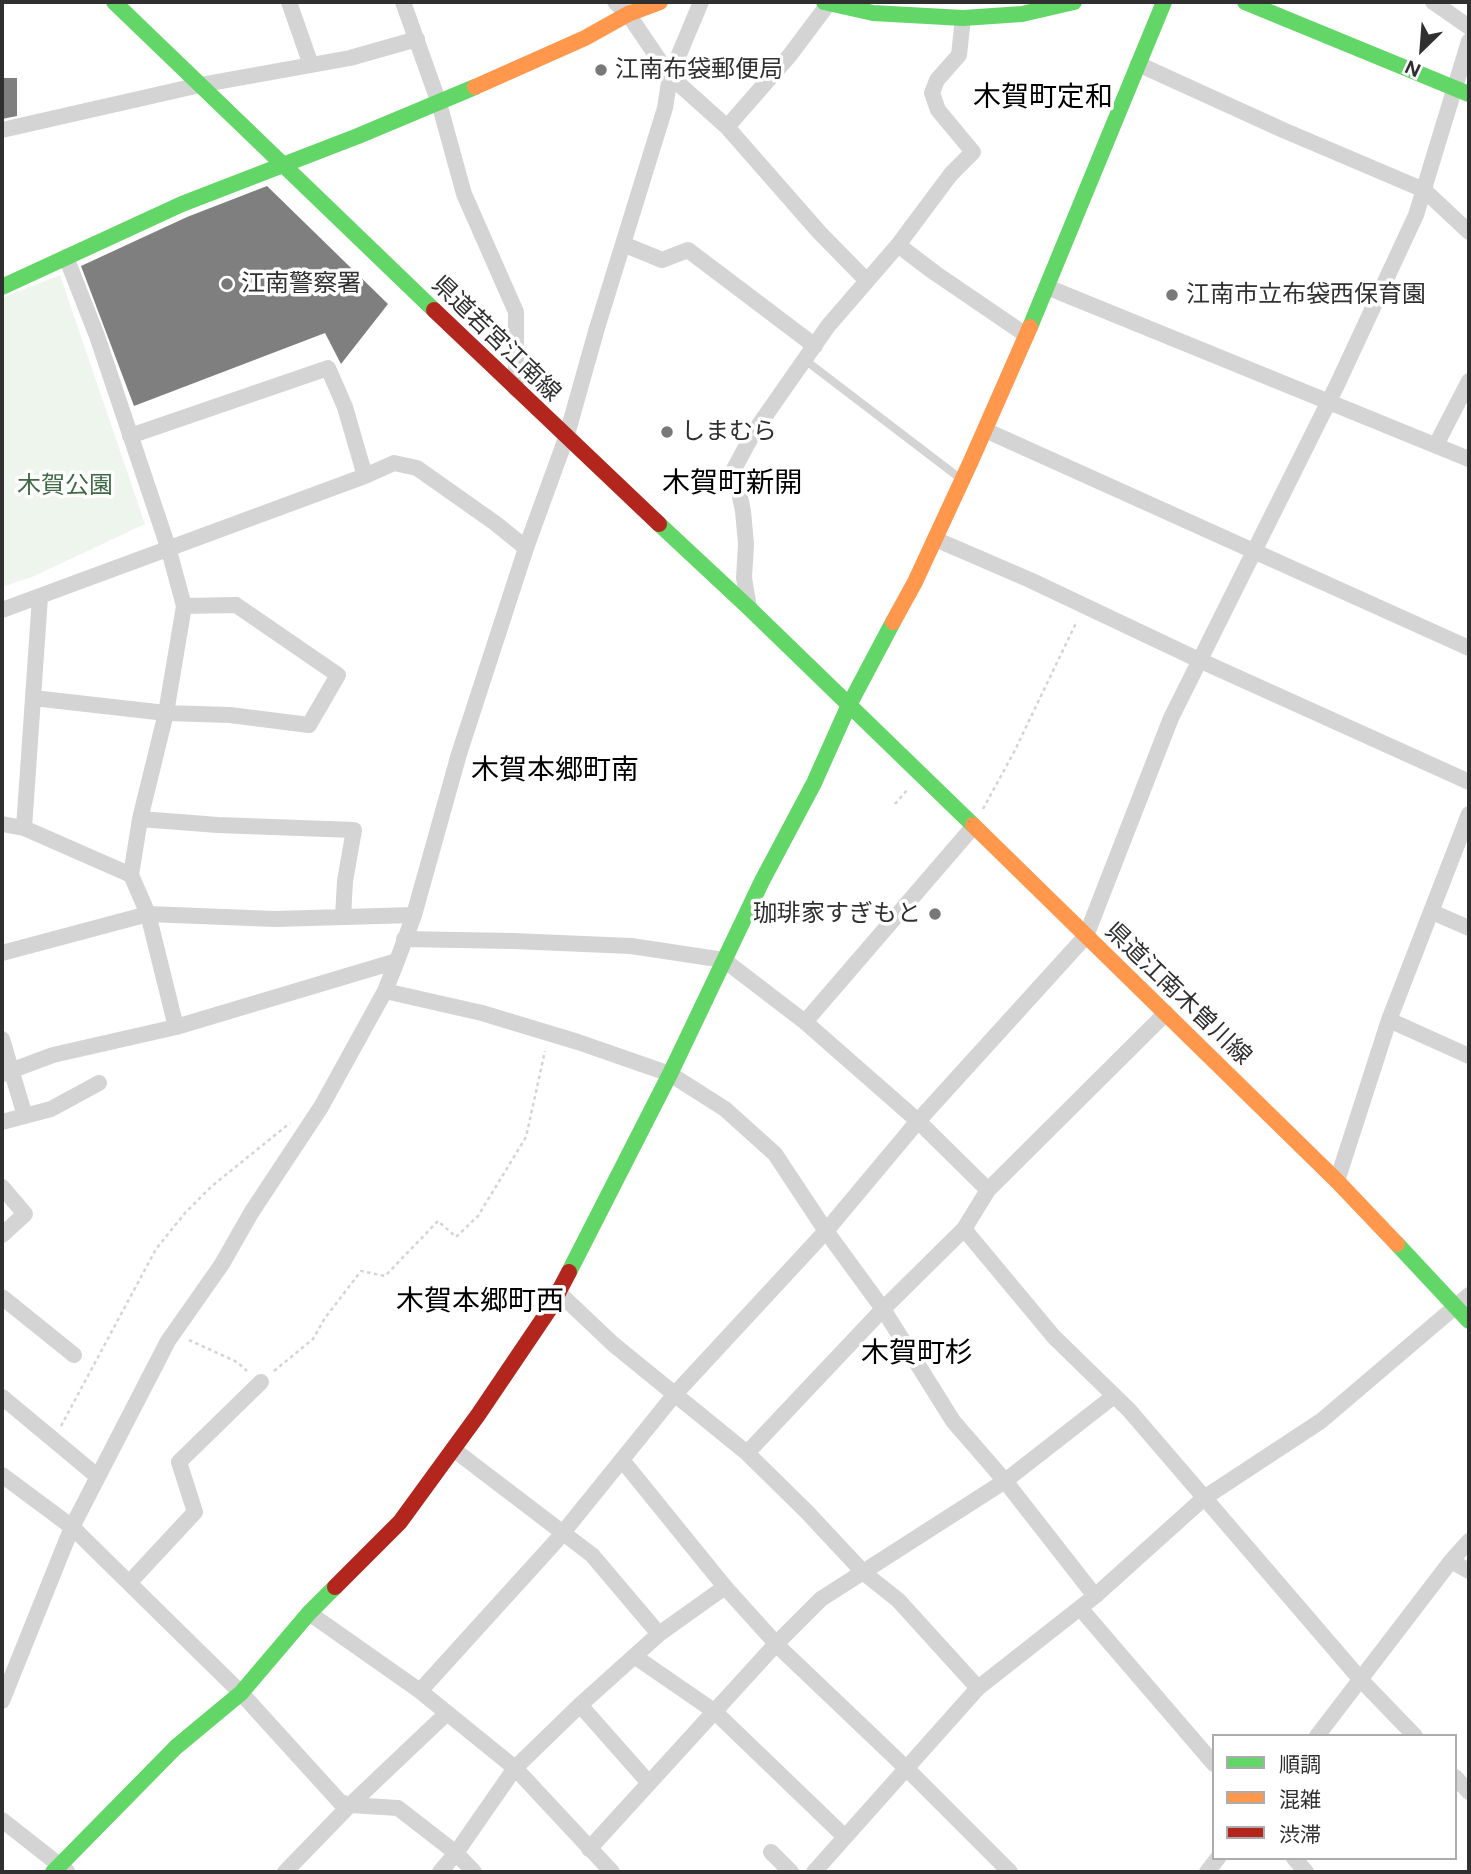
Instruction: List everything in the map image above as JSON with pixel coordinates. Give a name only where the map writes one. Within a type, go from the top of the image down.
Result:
[{"type":"street","name":"県道若宮江南線","points":[[114,2],[566,438],[749,608],[848,707]]},
{"type":"street","points":[[289,2],[312,65]]},
{"type":"street","points":[[403,2],[439,103],[464,194],[516,312],[516,389]]},
{"type":"street","points":[[615,2],[628,14],[670,76],[727,127],[810,222],[867,281]]},
{"type":"street","points":[[2,287],[182,204],[439,103],[586,38],[628,14],[660,2]]},
{"type":"street","points":[[2,1701],[72,1527],[173,1333],[222,1264],[251,1213],[321,1107],[385,991],[414,915],[459,754],[526,548],[566,438],[665,108],[670,76],[701,2]]},
{"type":"street","points":[[727,127],[790,55],[827,2],[873,13],[963,18],[1022,14],[1074,2]]},
{"type":"street","points":[[2,1820],[61,1870],[176,1747],[241,1693],[309,1612],[400,1522],[549,1310],[670,1074],[762,881],[814,783],[848,707],[915,582],[1047,287],[1164,2]]},
{"type":"street","points":[[1245,2],[1469,94]]},
{"type":"street","points":[[1433,2],[1469,27]]},
{"type":"street","points":[[749,608],[744,578],[746,544],[743,511],[734,469],[754,432],[828,326],[898,245],[951,174],[974,152],[937,110],[932,93],[937,80],[958,55],[963,18]]},
{"type":"street","points":[[2,130],[200,85],[351,58],[417,39]]},
{"type":"street","points":[[421,1691],[564,1532],[675,1394],[826,1231],[918,1121],[1086,936],[1171,718],[1329,400],[1416,215],[1469,41]]},
{"type":"street","points":[[1138,64],[1424,190],[1469,232]]},
{"type":"street","points":[[623,244],[662,260],[688,250],[815,346]]},
{"type":"street","points":[[898,245],[1026,335]]},
{"type":"street","points":[[66,257],[97,336],[168,547],[184,606],[166,713],[140,820],[131,875],[148,914],[176,1027]]},
{"type":"street","points":[[1047,287],[1469,459]]},
{"type":"street","points":[[130,436],[328,368],[345,407],[365,476]]},
{"type":"street","points":[[1436,445],[1469,381]]},
{"type":"street","points":[[985,430],[1469,648]]},
{"type":"street","points":[[2,610],[394,463],[417,468],[526,548]]},
{"type":"street","points":[[935,539],[1469,782]]},
{"type":"street","points":[[24,828],[40,597]]},
{"type":"street","points":[[33,698],[166,713],[230,715],[309,724],[338,675],[236,605],[184,606]]},
{"type":"street","name":"県道江南木曽川線","points":[[848,707],[1337,1181],[1469,1321]]},
{"type":"street","points":[[1337,1181],[1389,1020],[1469,814]]},
{"type":"street","points":[[140,820],[354,830],[345,881],[343,917]]},
{"type":"street","points":[[2,824],[24,828],[131,875]]},
{"type":"street","points":[[805,1022],[973,827]]},
{"type":"street","points":[[1432,912],[1469,928]]},
{"type":"street","points":[[2,953],[148,914],[275,919],[414,915]]},
{"type":"street","points":[[404,939],[631,946],[724,960],[805,1022],[918,1121],[988,1191]]},
{"type":"street","points":[[6,1072],[53,1055],[176,1027],[397,961]]},
{"type":"street","points":[[385,991],[482,1013],[670,1074],[725,1109],[775,1154],[826,1231],[883,1309],[953,1421],[1005,1481],[1095,1596]]},
{"type":"street","points":[[747,1453],[883,1309],[964,1230],[988,1191],[1166,1013]]},
{"type":"street","points":[[1389,1020],[1469,1056]]},
{"type":"street","points":[[2,1039],[6,1072],[24,1116]]},
{"type":"street","points":[[2,1122],[51,1109],[99,1083]]},
{"type":"street","points":[[2,1188],[25,1214],[2,1235]]},
{"type":"street","points":[[964,1230],[1054,1337],[1129,1410],[1361,1680],[1413,1734]]},
{"type":"street","points":[[557,1291],[613,1345],[747,1453],[864,1573],[898,1600],[978,1688]]},
{"type":"street","points":[[814,1872],[978,1688],[1095,1596],[1204,1498],[1321,1422],[1469,1296]]},
{"type":"street","points":[[2,1297],[74,1355]]},
{"type":"street","points":[[129,1583],[195,1512],[179,1462],[261,1382]]},
{"type":"street","points":[[589,1849],[776,1644],[821,1599],[1005,1481],[1114,1396]]},
{"type":"street","points":[[2,1397],[97,1476]]},
{"type":"street","points":[[453,1449],[592,1555],[659,1634]]},
{"type":"street","points":[[622,1460],[725,1587],[776,1644],[906,1768],[1001,1869]]},
{"type":"street","points":[[2,1475],[72,1527],[241,1693],[341,1802],[398,1808],[456,1853],[474,1872]]},
{"type":"street","points":[[1319,1734],[1451,1560],[1469,1541]]},
{"type":"street","points":[[1451,1560],[1469,1571]]},
{"type":"street","points":[[440,1872],[515,1768],[659,1634],[725,1587]]},
{"type":"street","points":[[1080,1608],[1212,1762]]},
{"type":"street","points":[[309,1612],[421,1691],[515,1768],[612,1872]]},
{"type":"street","points":[[634,1656],[714,1711],[845,1837]]},
{"type":"street","points":[[580,1705],[649,1783]]},
{"type":"street","points":[[285,1872],[350,1805],[447,1713]]},
{"type":"street","points":[[1457,1779],[1469,1792]]},
{"type":"street","points":[[771,1852],[791,1872]]},
{"type":"lane","points":[[805,360],[962,480]]},
{"type":"path","points":[[973,827],[1014,752],[1084,606]]},
{"type":"path","points":[[173,1333],[237,1362],[261,1382],[313,1339],[325,1318],[361,1272],[385,1276],[438,1221],[456,1237],[478,1216],[526,1137],[549,1033]]},
{"type":"path","points":[[54,1439],[156,1249],[185,1213],[212,1186],[289,1124],[321,1107]]},
{"type":"green space","name":"木賀公園","points":[[60,275],[145,524],[32,577],[2,587],[2,298]]},
{"type":"building","points":[[2,78],[17,78],[17,116],[2,119]]},
{"type":"building","name":"江南警察署","points":[[267,186],[388,304],[341,364],[325,333],[134,406],[81,266],[187,217]]},
{"type":"traffic: fast","points":[[114,2],[434,310]]},
{"type":"traffic: fast","points":[[824,2],[873,13],[963,18],[1022,14],[1074,2]]},
{"type":"traffic: fast","points":[[1030,327],[1164,2]]},
{"type":"traffic: fast","points":[[1245,2],[1469,94]]},
{"type":"traffic: fast","points":[[2,287],[182,204],[358,136],[475,87]]},
{"type":"traffic: fast","points":[[659,524],[973,825]]},
{"type":"traffic: fast","points":[[569,1272],[670,1074],[762,881],[814,783],[848,707],[893,622]]},
{"type":"traffic: fast","points":[[1397,1244],[1469,1321]]},
{"type":"traffic: fast","points":[[53,1872],[176,1747],[241,1693],[309,1613],[335,1587]]},
{"type":"traffic: slow","points":[[475,87],[585,38],[628,14],[660,2]]},
{"type":"traffic: slow","points":[[893,622],[915,582],[1030,327]]},
{"type":"traffic: slow","points":[[973,825],[1337,1181],[1397,1244]]},
{"type":"traffic: jam","points":[[434,310],[659,524]]},
{"type":"traffic: jam","points":[[335,1587],[400,1522],[478,1415],[549,1310],[569,1272]]},
{"type":"place","name":"江南布袋郵便局","points":[[601,70]]},
{"type":"place","name":"江南警察署","points":[[227,284]]},
{"type":"place","name":"江南市立布袋西保育園","points":[[1172,295]]},
{"type":"place","name":"しまむら","points":[[667,432]]},
{"type":"place","name":"珈琲家すぎもと","points":[[935,914]]},
{"type":"district","name":"木賀町定和","points":[[1043,98]]},
{"type":"district","name":"木賀町新開","points":[[732,484]]},
{"type":"district","name":"木賀本郷町南","points":[[555,771]]},
{"type":"district","name":"木賀本郷町西","points":[[480,1302]]},
{"type":"district","name":"木賀町杉","points":[[917,1354]]}]
